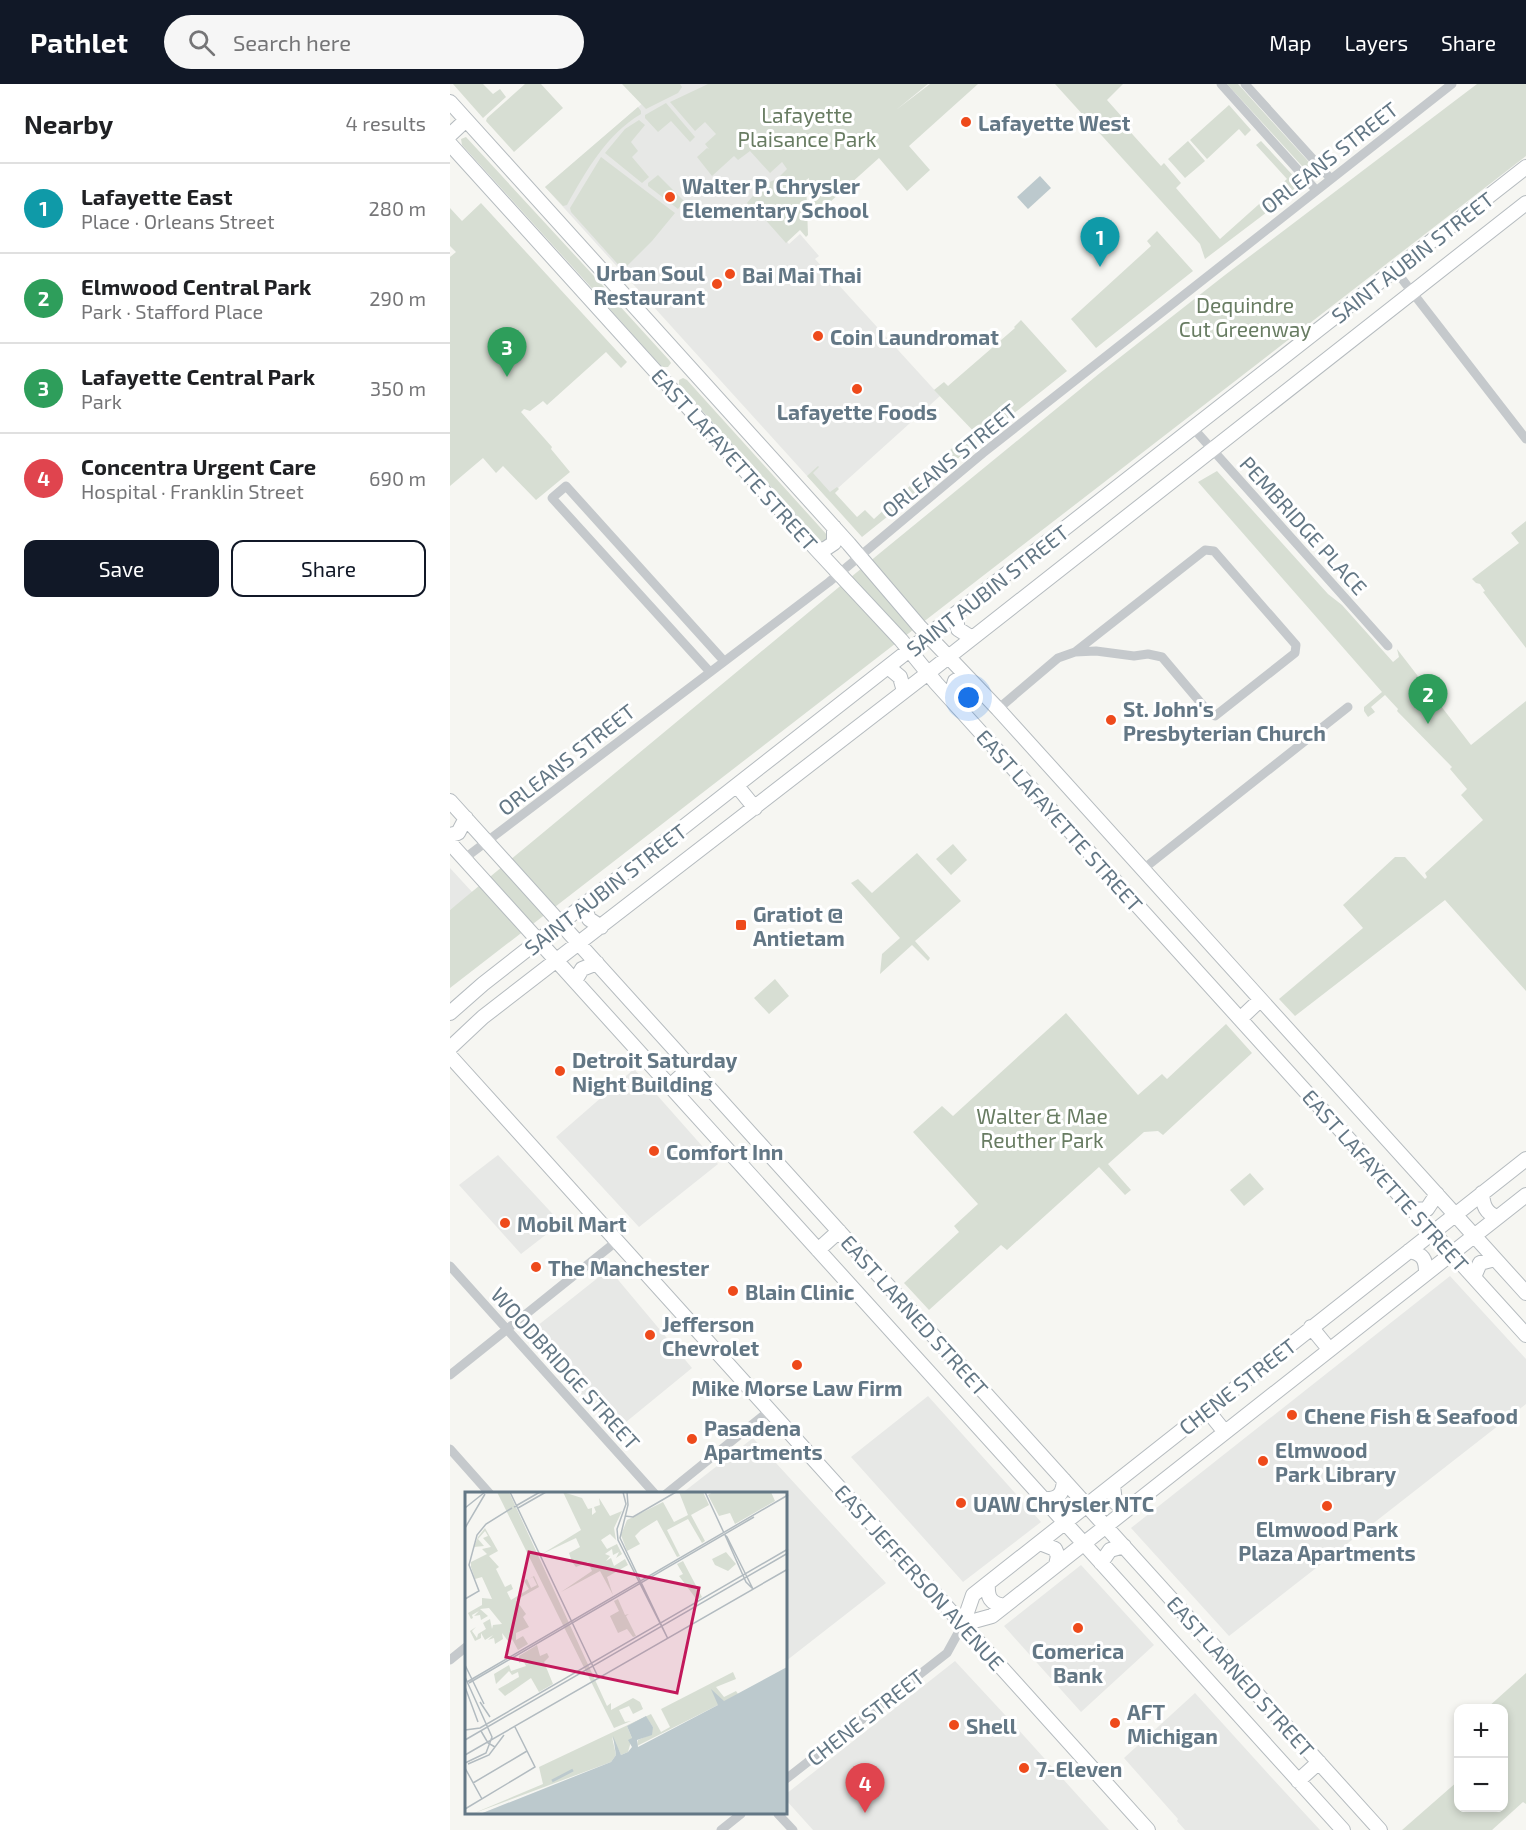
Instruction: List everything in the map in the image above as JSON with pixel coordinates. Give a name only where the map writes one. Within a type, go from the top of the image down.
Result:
[{"type":"street","points":[[1221,84],[1316,190]]},
{"type":"street","points":[[1245,84],[1331,179]]},
{"type":"street","name":"ORLEANS STREET","points":[[465,858],[840,573],[983,453],[1452,84]]},
{"type":"street","name":"EAST LAFAYETTE STREET","points":[[450,102],[675,372],[817,550],[950,698],[1142,870],[1526,1293]]},
{"type":"street","points":[[450,135],[466,120]]},
{"type":"street","name":"EAST LAFAYETTE STREET","points":[[450,144],[675,372],[834,527],[929,636],[998,710],[1046,784],[1240,1019],[1526,1335]]},
{"type":"street","name":"SAINT AUBIN STREET","points":[[455,1009],[483,984],[1526,167]]},
{"type":"street","name":"SAINT AUBIN STREET","points":[[450,1048],[533,978],[928,673],[1526,203]]},
{"type":"street","points":[[1395,270],[1526,439]]},
{"type":"street","name":"PEMBRIDGE PLACE","points":[[1193,428],[1388,646]]},
{"type":"street","points":[[710,672],[552,498],[566,486],[724,661]]},
{"type":"street","points":[[817,550],[825,549],[834,543],[834,527]]},
{"type":"street","points":[[998,710],[1058,658],[1075,652],[1095,651],[1162,657],[1211,715],[1215,716],[1295,653],[1296,645],[1214,551],[1205,549],[1075,652]]},
{"type":"street","points":[[627,581],[641,569]]},
{"type":"street","points":[[955,615],[958,629],[972,638]]},
{"type":"street","points":[[888,667],[900,677],[904,691]]},
{"type":"street","points":[[950,698],[955,681],[965,676]]},
{"type":"street","points":[[1142,870],[1348,707]]},
{"type":"street","points":[[737,786],[755,808]]},
{"type":"street","name":"EAST LARNED STREET","points":[[450,801],[1380,1830]]},
{"type":"street","points":[[450,835],[458,832],[466,818]]},
{"type":"street","name":"EAST LARNED STREET","points":[[450,843],[1343,1830]]},
{"type":"street","points":[[584,906],[589,919],[601,927]]},
{"type":"street","points":[[518,957],[529,965],[533,978]]},
{"type":"street","points":[[575,981],[582,969],[597,963]]},
{"type":"street","points":[[1240,1019],[1260,1000]]},
{"type":"street","points":[[455,1009],[477,1023]]},
{"type":"street","name":"EAST JEFFERSON AVENUE","points":[[450,1056],[1148,1830]]},
{"type":"street","points":[[670,1086],[691,1067]]},
{"type":"street","name":"CHENE STREET","points":[[788,1777],[946,1653],[963,1624],[973,1595],[1526,1159]]},
{"type":"street","points":[[1482,1193],[1485,1209],[1497,1217]]},
{"type":"street","points":[[1414,1210],[1427,1209],[1437,1194]]},
{"type":"street","name":"CHENE STREET","points":[[963,1624],[992,1616],[1526,1195]]},
{"type":"street","points":[[818,1250],[839,1231]]},
{"type":"street","points":[[450,1375],[617,1241]]},
{"type":"street","points":[[1409,1251],[1419,1253],[1425,1259],[1426,1273]]},
{"type":"street","points":[[1474,1277],[1480,1263],[1496,1259]]},
{"type":"street","name":"WOODBRIDGE STREET","points":[[450,1266],[653,1492]]},
{"type":"street","points":[[1311,1328],[1329,1349]]},
{"type":"street","points":[[1206,1410],[1224,1431]]},
{"type":"street","points":[[668,1492],[769,1411]]},
{"type":"street","points":[[450,1449],[488,1492]]},
{"type":"street","points":[[1043,1499],[1053,1500],[1059,1496],[1064,1480]]},
{"type":"street","points":[[1113,1485],[1115,1502],[1121,1507],[1129,1508]]},
{"type":"street","points":[[1040,1543],[1055,1549],[1058,1556],[1056,1565]]},
{"type":"street","points":[[1101,1563],[1110,1550],[1124,1546]]},
{"type":"street","points":[[988,1583],[990,1600],[996,1604],[1005,1605]]},
{"type":"street","points":[[450,1660],[465,1648]]},
{"type":"street","points":[[1298,1780],[1319,1762]]},
{"type":"street","points":[[721,1830],[740,1815]]},
{"type":"street","points":[[779,1815],[793,1830]]},
{"type":"shaded area","points":[[665,84],[716,84],[801,184],[763,215],[789,244],[800,234],[819,256],[815,259],[940,396],[827,498],[545,187]]},
{"type":"shaded area","points":[[1040,176],[1051,188],[1028,209],[1017,197]]},
{"type":"shaded area","points":[[450,868],[473,893],[450,910]]},
{"type":"shaded area","points":[[634,1069],[718,1164],[639,1227],[556,1137]]},
{"type":"shaded area","points":[[498,1155],[561,1223],[521,1254],[459,1185]]},
{"type":"shaded area","points":[[609,1269],[692,1368],[615,1431],[527,1334]]},
{"type":"shaded area","points":[[1450,1276],[1526,1359],[1526,1404],[1229,1636],[1131,1528]]},
{"type":"shaded area","points":[[928,1396],[1041,1522],[963,1582],[851,1457]]},
{"type":"shaded area","points":[[753,1438],[886,1583],[788,1659],[788,1492],[684,1492]]},
{"type":"shaded area","points":[[1081,1565],[1154,1645],[1081,1712],[1004,1626]]},
{"type":"shaded area","points":[[955,1661],[1109,1830],[813,1830],[788,1802],[788,1792]]},
{"type":"shaded area","points":[[1195,1693],[1320,1830],[1185,1830],[1124,1758]]},
{"type":"green space","points":[[453,84],[483,84],[493,94],[500,89],[506,97],[483,118]]},
{"type":"green space","points":[[525,84],[541,84],[563,108],[514,152],[486,121]]},
{"type":"green space","points":[[622,84],[680,84],[682,87],[678,93],[646,109]]},
{"type":"green space","name":"Lafayette Plaisance Park","points":[[708,84],[928,84],[896,110],[930,84],[978,84],[909,146],[930,170],[907,191],[879,158],[811,219],[809,178],[806,180],[808,235],[806,237],[800,230],[786,243],[761,215],[758,218],[747,203],[762,185],[777,179],[787,169],[782,162],[770,173],[750,151],[738,160],[734,156],[712,176],[697,157],[707,148],[709,149],[705,144],[716,134],[705,122],[695,131],[670,102]]},
{"type":"green space","points":[[1055,84],[1123,84],[1107,100],[1123,118],[1126,116],[1131,121],[1125,126],[1161,166],[1164,163],[1181,183],[1176,188],[1220,239],[1287,179],[1256,145],[1261,141],[1300,183],[1300,187],[1205,259],[1200,244]]},
{"type":"green space","points":[[1227,84],[1238,84],[1318,172],[1312,177]]},
{"type":"green space","name":"Dequindre Cut Greenway","points":[[1477,84],[1526,84],[1526,156],[450,988],[450,910],[1100,373]]},
{"type":"green space","points":[[666,103],[695,137],[690,142],[671,121],[658,132],[645,118],[645,115]]},
{"type":"green space","points":[[1229,105],[1251,130],[1245,136],[1239,129],[1207,159],[1190,140]]},
{"type":"green space","points":[[638,107],[641,114],[617,132],[607,143],[567,205],[563,206],[545,187]]},
{"type":"green space","points":[[639,120],[645,125],[631,142],[638,151],[632,157],[649,177],[642,183],[605,153],[625,129]]},
{"type":"green space","points":[[466,137],[605,288],[598,295],[462,145],[461,139]]},
{"type":"green space","points":[[1188,141],[1205,161],[1185,178],[1168,159]]},
{"type":"green space","points":[[601,157],[675,213],[652,241],[623,270],[571,212],[570,208]]},
{"type":"green space","points":[[658,175],[684,201],[678,209],[648,186],[648,183]]},
{"type":"green space","points":[[481,203],[627,362],[621,368],[606,352],[547,405],[543,401],[530,411],[524,409],[521,412],[552,447],[551,449],[570,472],[536,500],[503,466],[496,473],[483,458],[450,486],[450,257],[456,252],[450,246],[450,208],[462,221]]},
{"type":"green space","points":[[1157,231],[1193,271],[1096,348],[1071,319],[1151,246],[1147,241]]},
{"type":"green space","points":[[607,292],[669,360],[671,363],[668,367],[662,367],[600,298]]},
{"type":"green space","points":[[1021,320],[1067,371],[983,438],[979,437],[934,390],[944,382],[948,386],[1015,328]]},
{"type":"green space","points":[[683,378],[828,536],[829,539],[825,543],[821,542],[679,385],[679,380]]},
{"type":"green space","points":[[962,439],[969,446],[967,451],[927,484],[921,477]]},
{"type":"green space","points":[[818,466],[813,473],[830,492],[837,487],[839,489],[835,493],[857,517],[865,510],[874,519],[911,485],[918,492],[862,537],[807,476]]},
{"type":"green space","points":[[1217,471],[1393,662],[1399,657],[1397,649],[1471,745],[1526,701],[1526,991],[1445,900],[1295,1016],[1279,999],[1363,928],[1343,905],[1395,857],[1405,857],[1425,879],[1427,877],[1425,873],[1483,820],[1461,795],[1467,789],[1450,769],[1452,767],[1397,711],[1398,709],[1385,695],[1371,707],[1375,712],[1368,717],[1364,707],[1382,692],[1198,482]]},
{"type":"green space","points":[[1526,521],[1526,648],[1483,592],[1485,591],[1480,584],[1472,579],[1519,543],[1511,533]]},
{"type":"green space","points":[[953,844],[967,860],[951,875],[936,859]]},
{"type":"green space","points":[[917,853],[961,901],[915,941],[930,958],[928,961],[912,945],[880,974],[882,954],[900,938],[851,883],[858,879],[872,893]]},
{"type":"green space","points":[[775,979],[789,996],[769,1014],[754,998]]},
{"type":"green space","name":"Walter & Mae Reuther Park","points":[[1066,1013],[1138,1095],[1162,1074],[1167,1079],[1226,1024],[1252,1053],[1163,1135],[1158,1131],[1144,1132],[1108,1164],[1131,1190],[1125,1195],[1099,1167],[1007,1250],[1001,1245],[929,1310],[904,1283],[959,1232],[954,1226],[978,1204],[913,1132],[942,1106],[953,1116]]},
{"type":"green space","points":[[1250,1173],[1264,1189],[1244,1206],[1230,1190]]},
{"type":"green space","points":[[1526,1673],[1526,1804],[1523,1802],[1492,1830],[1402,1830],[1454,1784],[1454,1812],[1508,1812],[1508,1704],[1491,1704]]},
{"type":"place","name":"Lafayette West","points":[[966,122]]},
{"type":"place","name":"Walter P. Chrysler Elementary School","points":[[670,197]]},
{"type":"place","name":"Lafayette East","points":[[1100,267]]},
{"type":"place","name":"Bai Mai Thai","points":[[730,274]]},
{"type":"place","name":"Urban Soul Restaurant","points":[[717,284]]},
{"type":"place","name":"Coin Laundromat","points":[[818,336]]},
{"type":"place","name":"Lafayette Central Park","points":[[507,377]]},
{"type":"place","name":"Lafayette Foods","points":[[857,389]]},
{"type":"place","name":"St. John's Presbyterian Church","points":[[1111,720]]},
{"type":"place","name":"Elmwood Central Park","points":[[1428,724]]},
{"type":"place","name":"Gratiot @ Antietam","points":[[741,925]]},
{"type":"place","name":"Detroit Saturday Night Building","points":[[560,1071]]},
{"type":"place","name":"Comfort Inn","points":[[654,1151]]},
{"type":"place","name":"Mobil Mart","points":[[505,1223]]},
{"type":"place","name":"The Manchester","points":[[536,1267]]},
{"type":"place","name":"Blain Clinic","points":[[733,1291]]},
{"type":"place","name":"Jefferson Chevrolet","points":[[650,1335]]},
{"type":"place","name":"Mike Morse Law Firm","points":[[797,1365]]},
{"type":"place","name":"Chene Fish & Seafood","points":[[1292,1415]]},
{"type":"place","name":"Pasadena Apartments","points":[[692,1439]]},
{"type":"place","name":"Elmwood Park Library","points":[[1263,1461]]},
{"type":"place","name":"UAW Chrysler NTC","points":[[961,1503]]},
{"type":"place","name":"Elmwood Park Plaza Apartments","points":[[1327,1506]]},
{"type":"place","name":"Comerica Bank","points":[[1078,1628]]},
{"type":"place","name":"AFT Michigan","points":[[1115,1723]]},
{"type":"place","name":"Shell","points":[[954,1725]]},
{"type":"place","name":"7-Eleven","points":[[1024,1768]]},
{"type":"place","name":"Concentra Urgent Care","points":[[865,1813]]}]
